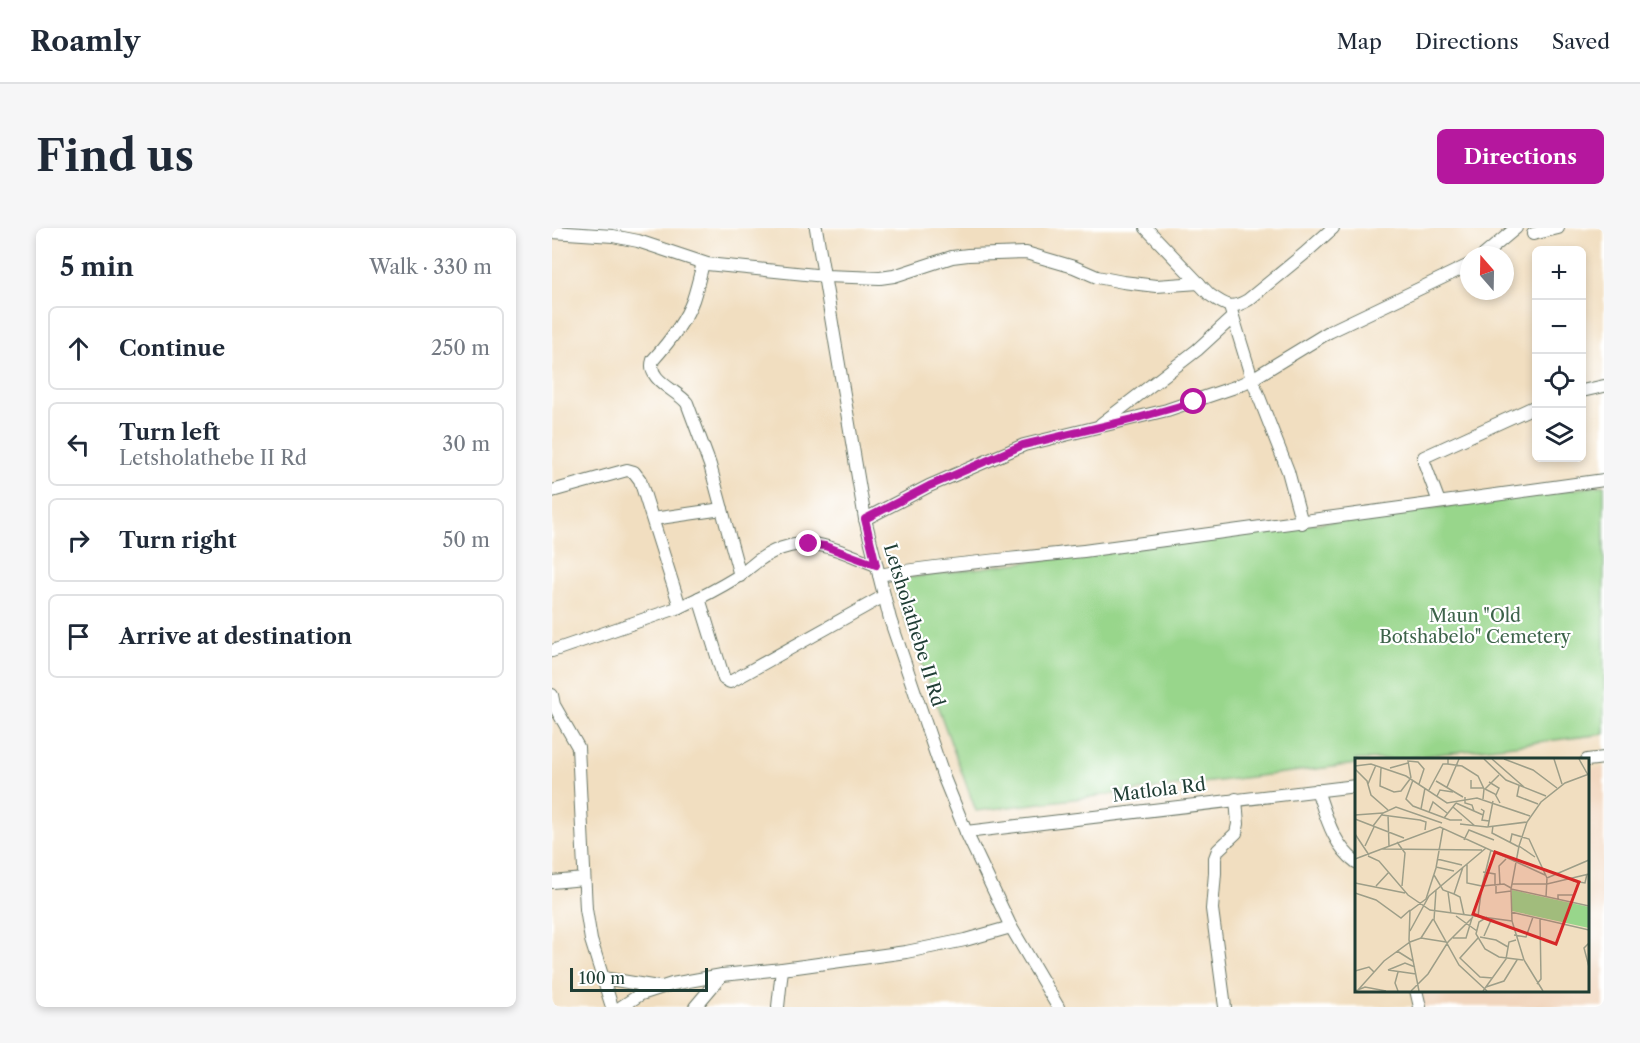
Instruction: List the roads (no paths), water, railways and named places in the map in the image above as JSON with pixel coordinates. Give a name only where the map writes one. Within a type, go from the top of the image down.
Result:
[{"type":"street","name":"Letsholathebe II Rd","points":[[816,228],[865,519],[890,620],[937,758],[966,831],[1011,927],[1058,1007]]},
{"type":"street","points":[[1146,228],[1210,295],[1232,312],[1252,379],[1288,471],[1302,523]]},
{"type":"street","points":[[1095,428],[1197,350],[1232,312],[1333,228]]},
{"type":"street","points":[[1495,246],[1516,228]]},
{"type":"street","points":[[1533,234],[1558,228]]},
{"type":"street","points":[[552,232],[613,236],[638,241],[703,263],[825,276],[880,278],[894,276],[952,257],[1026,253],[1074,267],[1097,277],[1124,282],[1156,286],[1199,283]]},
{"type":"street","points":[[703,263],[687,313],[652,364],[653,371],[659,380],[687,403],[710,465],[740,576]]},
{"type":"street","points":[[865,519],[929,486],[1023,445],[1167,411],[1252,379],[1329,332],[1460,269]]},
{"type":"street","points":[[1586,390],[1604,386]]},
{"type":"street","points":[[1439,502],[1424,457],[1532,408]]},
{"type":"street","points":[[552,491],[631,470],[638,475],[680,607]]},
{"type":"street","points":[[552,651],[680,607],[740,576],[770,553],[795,545],[825,546],[877,570],[1088,550],[1302,523],[1604,480]]},
{"type":"street","points":[[653,519],[722,510]]},
{"type":"street","points":[[699,598],[724,679],[730,682],[884,596]]},
{"type":"street","points":[[552,696],[554,705],[578,747],[586,909],[591,940],[612,1007]]},
{"type":"street","points":[[1589,759],[1604,758]]},
{"type":"street","name":"Matlola Rd","points":[[966,831],[1355,786]]},
{"type":"street","points":[[1317,790],[1334,835],[1355,861]]},
{"type":"street","points":[[1225,1007],[1212,909],[1215,858],[1218,850],[1236,833],[1238,824],[1236,799]]},
{"type":"street","points":[[552,882],[584,879]]},
{"type":"street","points":[[621,1007],[641,994],[672,984],[722,975],[906,952],[965,940],[1011,927]]},
{"type":"street","points":[[778,1007],[782,969]]},
{"type":"street","points":[[695,1007],[722,975]]},
{"type":"street","points":[[603,978],[661,987]]},
{"type":"street","points":[[1416,992],[1420,1007]]},
{"type":"park label","name":"Maun \"Old Botshabelo\" Cemetery","points":[[1475,626]]}]
